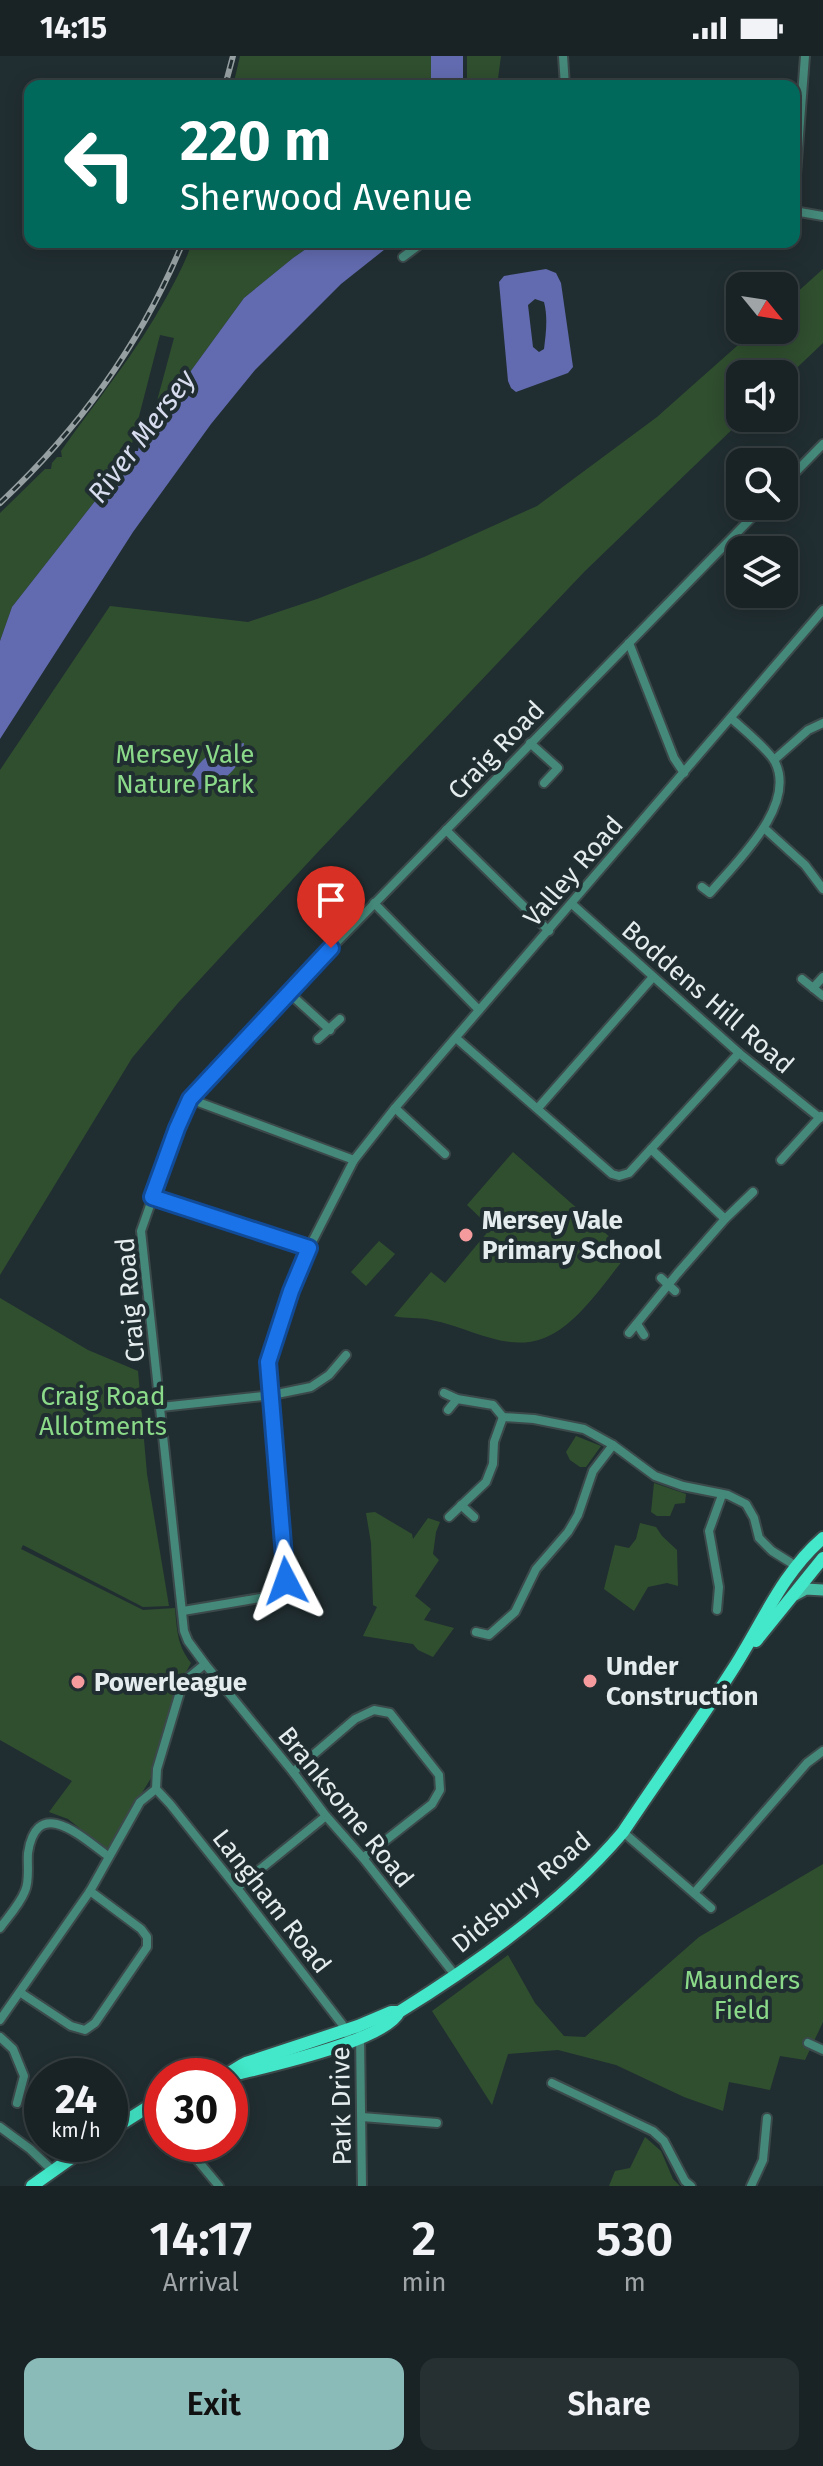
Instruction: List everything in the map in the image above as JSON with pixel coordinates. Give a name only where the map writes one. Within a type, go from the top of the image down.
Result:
[{"type":"main road","name":"Didsbury Road","points":[[248,2062],[395,2020],[399,2012],[490,1951],[572,1885],[623,1832],[734,1668],[783,1583],[823,1538]]},
{"type":"main road","name":"Didsbury Road","points":[[734,1668],[823,1558]]},
{"type":"main road","points":[[796,1566],[823,1584]]},
{"type":"main road","points":[[795,1595],[806,1589],[823,1590]]},
{"type":"main road","points":[[43,2181],[68,2162]]},
{"type":"street","points":[[563,56],[565,80]]},
{"type":"street","points":[[800,122],[805,56]]},
{"type":"street","points":[[800,212],[823,216]]},
{"type":"street","points":[[403,257],[415,248]]},
{"type":"street","points":[[798,470],[823,445]]},
{"type":"street","name":"Craig Road","points":[[205,1664],[184,1631],[141,1231],[190,1099],[288,992],[749,520]]},
{"type":"street","name":"Valley Road","points":[[183,1611],[272,1596],[281,1591],[286,1581],[268,1362],[309,1248],[354,1160],[395,1108],[823,610]]},
{"type":"street","points":[[629,643],[674,758],[684,773]]},
{"type":"street","points":[[706,890],[764,828],[776,806],[779,778],[774,760],[731,718]]},
{"type":"street","points":[[774,760],[808,730],[823,723]]},
{"type":"street","points":[[530,743],[558,768],[544,783]]},
{"type":"street","points":[[764,828],[805,865],[823,889]]},
{"type":"street","points":[[446,830],[549,931]]},
{"type":"street","points":[[374,903],[479,1010]]},
{"type":"street","name":"Boddens Hill Road","points":[[572,904],[739,1053],[821,1116],[781,1159]]},
{"type":"street","points":[[538,1108],[653,977]]},
{"type":"street","points":[[813,988],[823,977]]},
{"type":"street","points":[[802,979],[823,996]]},
{"type":"street","points":[[288,992],[330,1030]]},
{"type":"street","points":[[318,1039],[340,1019]]},
{"type":"street","points":[[456,1038],[612,1174],[619,1176],[629,1173],[739,1053]]},
{"type":"street","points":[[190,1099],[354,1160]]},
{"type":"street","points":[[395,1108],[445,1154]]},
{"type":"street","points":[[651,1149],[725,1219]]},
{"type":"street","points":[[629,1333],[725,1219],[753,1193]]},
{"type":"street","points":[[152,1197],[309,1248]]},
{"type":"street","points":[[637,1324],[644,1335]]},
{"type":"street","points":[[161,1407],[272,1395],[311,1387],[329,1375],[346,1355]]},
{"type":"street","points":[[444,1393],[457,1399],[493,1405],[503,1417],[534,1419],[584,1429],[613,1445],[655,1476],[728,1495],[746,1504],[754,1518],[759,1538],[772,1551],[796,1566]]},
{"type":"street","points":[[448,1410],[457,1399]]},
{"type":"street","points":[[449,1517],[486,1482],[503,1417]]},
{"type":"street","points":[[489,1635],[515,1612],[536,1569],[568,1532],[578,1515],[593,1471],[613,1445]]},
{"type":"street","points":[[717,1610],[713,1593],[719,1587],[709,1531],[722,1495]]},
{"type":"street","points":[[461,1505],[474,1517]]},
{"type":"street","points":[[476,1632],[489,1635]]},
{"type":"street","points":[[489,1635],[491,1648]]},
{"type":"street","points":[[0,2020],[90,1891],[140,1802],[156,1789],[157,1769],[183,1682],[205,1664]]},
{"type":"street","name":"Branksome Road","points":[[205,1664],[455,1975]]},
{"type":"street","points":[[293,1772],[355,1719],[374,1710],[390,1713],[439,1775],[440,1790],[432,1804],[363,1858]]},
{"type":"street","points":[[694,1893],[807,1763],[823,1751]]},
{"type":"street","name":"Langham Road","points":[[156,1789],[353,2034]]},
{"type":"street","points":[[237,1888],[326,1816]]},
{"type":"street","points":[[0,1928],[25,1891],[28,1853],[41,1828],[50,1823],[61,1824],[108,1856]]},
{"type":"street","points":[[623,1832],[711,1908]]},
{"type":"street","points":[[21,1993],[71,2026],[85,2030],[95,2023],[147,1947],[147,1937],[141,1929],[90,1891]]},
{"type":"street","name":"Park Drive","points":[[353,2034],[362,2117],[362,2186]]},
{"type":"street","points":[[0,2037],[13,2049],[24,2076],[17,2103]]},
{"type":"street","points":[[808,2043],[823,2050]]},
{"type":"street","points":[[552,2083],[653,2131],[664,2141],[685,2181],[691,2186]]},
{"type":"street","points":[[362,2117],[437,2123]]},
{"type":"street","points":[[751,2186],[763,2160],[767,2118]]},
{"type":"street","points":[[0,2127],[30,2149],[43,2181]]},
{"type":"street","points":[[767,2137],[780,2139]]},
{"type":"street","points":[[199,2162],[219,2186]]},
{"type":"green space","points":[[240,56],[431,56],[431,80],[234,80]]},
{"type":"green space","points":[[467,56],[501,56],[498,80],[467,80]]},
{"type":"green space","points":[[190,248],[307,248],[244,298],[150,427],[174,338],[160,335],[128,459],[133,460],[132,465],[121,468],[12,607],[0,641],[0,513],[45,469],[51,469],[57,457],[62,457],[61,451],[154,318]]},
{"type":"green space","name":"Mersey Vale Nature Park","points":[[823,269],[823,343],[798,367],[798,360],[726,360],[726,432],[729,432],[585,571],[178,1003],[132,1058],[0,1275],[0,770],[110,606],[248,622],[424,557],[537,506],[657,417],[739,344],[798,344],[798,291]]},
{"type":"green space","points":[[513,1152],[627,1255],[574,1318],[549,1336],[532,1342],[499,1340],[449,1324],[394,1316],[431,1272],[445,1283],[491,1228],[467,1205]]},
{"type":"green space","points":[[379,1241],[395,1254],[366,1286],[351,1272]]},
{"type":"green space","name":"Craig Road Allotments","points":[[0,1298],[88,1350],[138,1371],[147,1474],[169,1606],[143,1607],[23,1545],[21,1549],[143,1610],[175,1608],[180,1643],[191,1663],[151,1778],[107,1850],[68,1819],[49,1812],[72,1781],[0,1740]]},
{"type":"green space","points":[[576,1436],[601,1446],[586,1467],[580,1467],[570,1460],[566,1452]]},
{"type":"green space","points":[[654,1483],[686,1494],[685,1503],[675,1504],[670,1516],[657,1516],[651,1512]]},
{"type":"green space","points":[[375,1512],[412,1534],[413,1539],[428,1518],[440,1522],[433,1554],[439,1560],[415,1596],[431,1609],[424,1620],[454,1628],[433,1657],[413,1644],[363,1636],[377,1607],[373,1605],[371,1543],[366,1513]]},
{"type":"green space","points":[[640,1523],[656,1527],[677,1550],[678,1586],[667,1583],[648,1587],[634,1611],[604,1589],[615,1545],[629,1548],[636,1539]]},
{"type":"green space","name":"Maunders Field","points":[[823,1864],[823,2022],[805,2060],[780,2056],[770,2090],[729,2082],[723,2111],[684,2097],[616,2065],[558,2050],[508,2054],[492,2105],[432,2011],[508,1955],[535,2003],[564,2036],[585,2037],[699,1937]]},
{"type":"green space","points":[[645,2137],[661,2151],[673,2179],[680,2186],[609,2186],[615,2171],[630,2168]]},
{"type":"water","points":[[431,56],[463,56],[463,80],[431,80]]},
{"type":"water","points":[[307,248],[386,248],[341,284],[255,370],[211,424],[133,532],[0,739],[0,641],[12,607],[121,468],[132,465],[140,439],[147,440],[150,427],[244,298]]},
{"type":"water","points":[[546,269],[556,273],[561,283],[573,367],[568,373],[516,392],[508,381],[499,282],[504,276]],"holes":[[[535,299],[544,302],[544,349],[539,352],[533,347],[528,305]]]},
{"type":"water","points":[[244,743],[238,763],[225,778],[207,787],[186,791],[194,771],[206,757],[223,748]]},
{"type":"railway","points":[[227,80],[233,56]]},
{"type":"railway","points":[[0,503],[56,445],[106,382],[148,315],[180,248]]},
{"type":"place","name":"Mersey Vale Primary School","points":[[466,1235]]},
{"type":"place","name":"Under Construction","points":[[590,1681]]},
{"type":"place","name":"Powerleague","points":[[78,1682]]},
{"type":"route","points":[[286,1581],[268,1362],[309,1248],[152,1197],[190,1099],[331,948]]},
{"type":"water label","name":"River Mersey","points":[[141,436]]}]
